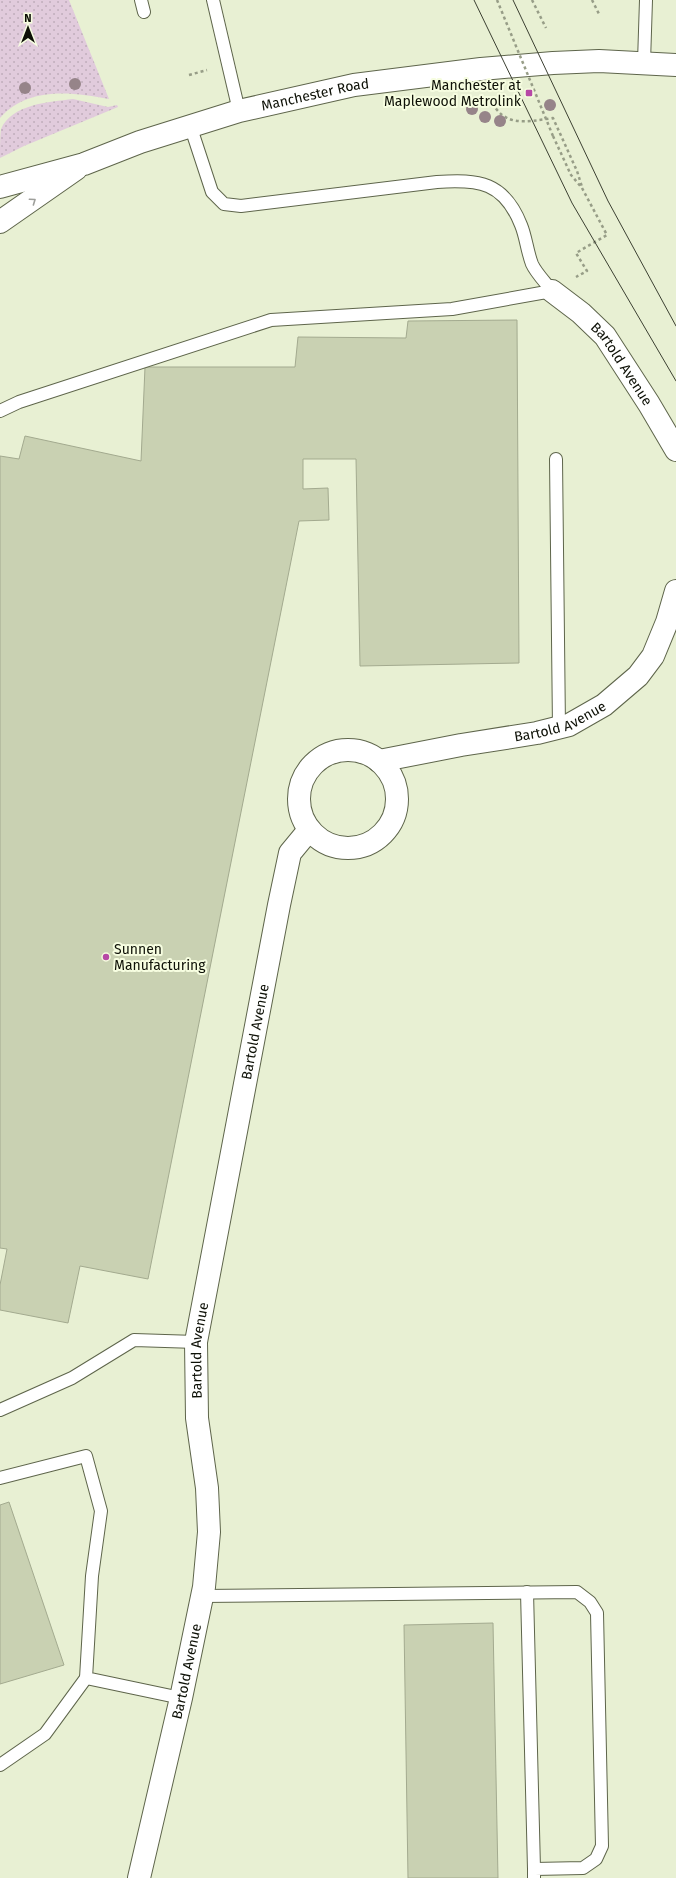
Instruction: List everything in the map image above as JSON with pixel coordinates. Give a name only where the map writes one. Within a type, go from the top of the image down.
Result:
[{"type":"street","name":"Manchester Road","points":[[0,187],[84,164],[140,142],[190,125],[239,111],[354,85],[481,69],[599,61],[644,62],[676,65]]},
{"type":"street","name":"Manchester Road","points":[[0,222],[84,164]]},
{"type":"street","name":"Bartold Avenue","points":[[552,291],[581,313],[605,336],[650,404],[676,450]]},
{"type":"street","name":"Bartold Avenue","points":[[380,761],[559,728],[569,725],[604,705],[638,676],[653,656],[667,622],[676,591]]},
{"type":"street","points":[[350,750],[360,752],[380,761],[390,773],[396,786],[398,801],[395,815],[388,828],[378,839],[364,846],[349,849],[334,847],[320,840],[309,830],[301,816],[298,800],[301,784],[308,770],[320,759],[334,752],[350,750]]},
{"type":"street","name":"Bartold Avenue","points":[[139,1878],[181,1698],[202,1596],[209,1532],[207,1488],[197,1418],[196,1342],[280,897],[290,853],[309,830]]},
{"type":"lane","points":[[141,0],[144,12]]},
{"type":"lane","points":[[212,0],[239,111]]},
{"type":"lane","points":[[644,62],[646,0]]},
{"type":"lane","points":[[0,411],[19,402],[271,320],[452,309],[552,291],[532,264],[521,225],[509,201],[485,183],[462,180],[242,206],[224,204],[212,192],[190,125]]},
{"type":"lane","points":[[556,459],[559,728]]},
{"type":"lane","points":[[0,1410],[72,1378],[134,1340],[196,1342]]},
{"type":"lane","points":[[0,1478],[86,1456],[101,1512],[92,1576],[86,1678],[45,1734],[0,1765]]},
{"type":"lane","points":[[202,1596],[527,1592],[577,1592],[590,1602],[597,1613],[602,1846],[596,1859],[583,1868],[534,1873],[527,1592]]},
{"type":"lane","points":[[86,1678],[181,1698]]},
{"type":"path","points":[[497,0],[553,136],[571,175],[582,188]]},
{"type":"path","points":[[532,0],[546,28]]},
{"type":"path","points":[[592,0],[599,14]]},
{"type":"path","points":[[189,75],[207,70]]},
{"type":"path","points":[[490,98],[499,113],[512,122],[553,118],[577,171],[582,188],[607,235],[576,253],[587,271],[574,278]]},
{"type":"shaded area","points":[[0,0],[69,0],[109,99],[66,93],[37,96],[11,108],[0,118]]},
{"type":"shaded area","points":[[73,99],[108,107],[117,105],[118,107],[24,146],[0,158],[1,129],[6,121],[14,114],[22,109],[43,103]]},
{"type":"building","name":"Sunnen Manufacturing","points":[[517,320],[519,663],[360,666],[356,459],[303,459],[303,489],[328,488],[329,520],[299,521],[148,1279],[80,1266],[68,1323],[0,1310],[0,1285],[7,1249],[0,1248],[0,456],[19,459],[25,436],[141,461],[145,367],[295,367],[298,337],[406,338],[408,321]]},
{"type":"building","points":[[9,1502],[64,1665],[0,1684],[0,1505]]},
{"type":"building","points":[[493,1623],[498,1878],[408,1878],[404,1625]]},
{"type":"tram line","points":[[474,0],[572,203],[676,381]]},
{"type":"tram line","points":[[513,0],[608,201],[676,326]]},
{"type":"place","name":"Manchester at Maplewood Metrolink","points":[[529,93]]},
{"type":"place","name":"Sunnen Manufacturing","points":[[106,957]]}]
